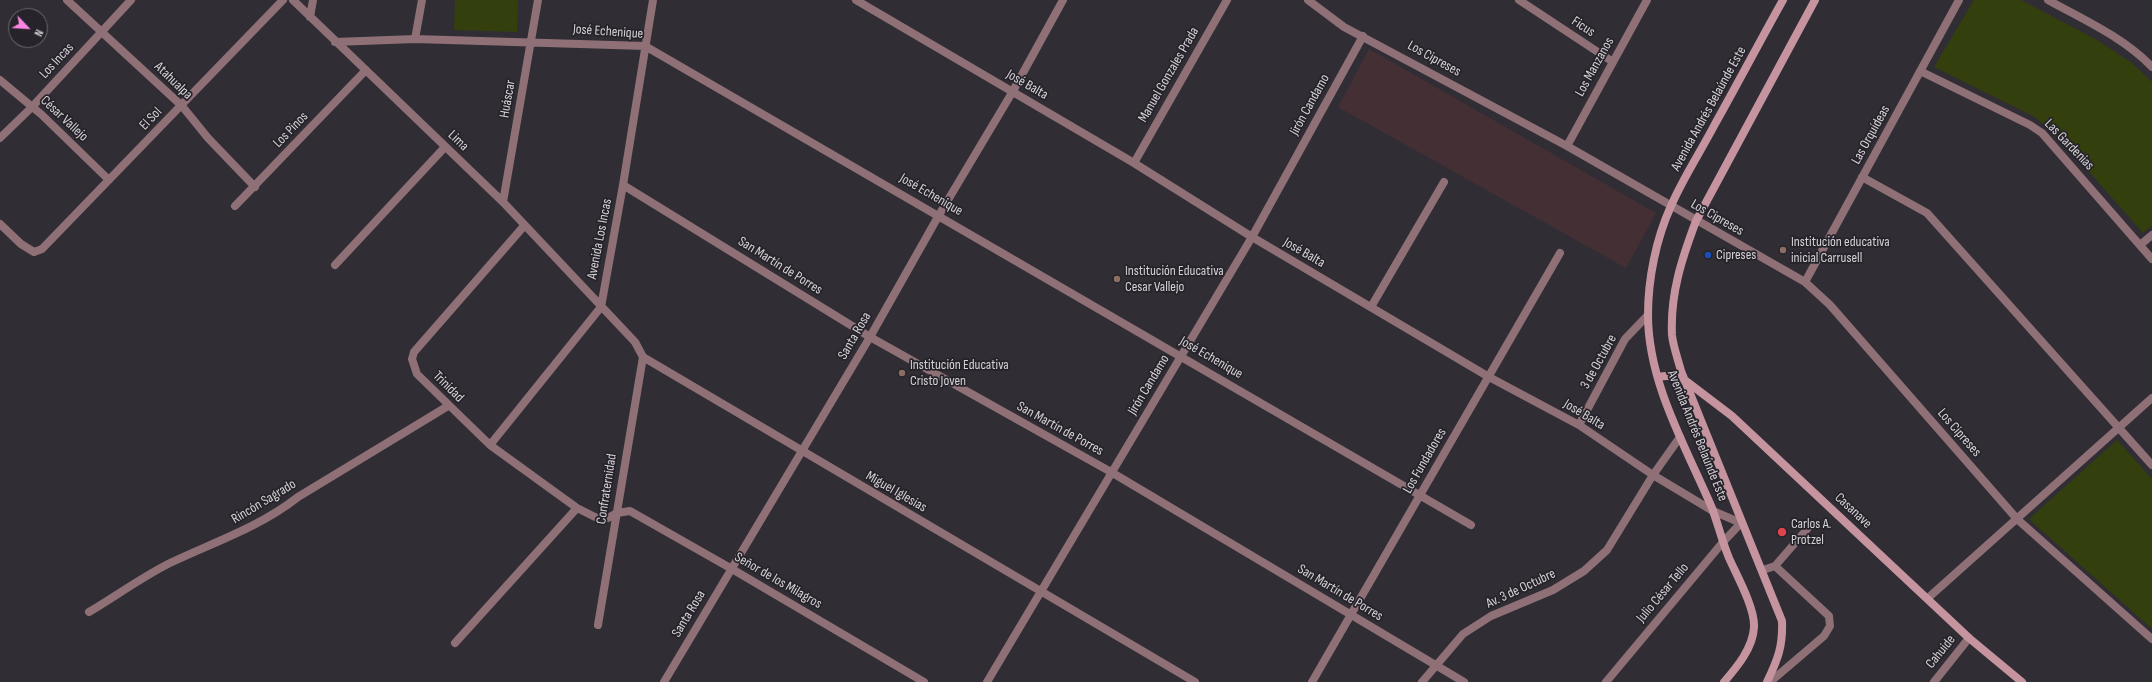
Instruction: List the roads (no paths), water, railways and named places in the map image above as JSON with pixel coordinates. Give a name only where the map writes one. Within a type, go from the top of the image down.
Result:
[{"type":"street","name":"Atahualpa","points":[[67,0],[182,106],[208,138],[255,187]]},
{"type":"street","name":"Los Incas","points":[[0,138],[32,107],[131,0]]},
{"type":"street","name":"El Sol","points":[[0,224],[20,244],[34,252],[42,249],[283,0]]},
{"type":"street","name":"Lima","points":[[293,0],[503,202],[600,306]]},
{"type":"street","points":[[310,17],[313,0]]},
{"type":"street","points":[[415,39],[422,0]]},
{"type":"street","name":"Huáscar","points":[[503,202],[538,0]]},
{"type":"street","name":"Avenida Los Incas","points":[[490,446],[600,306],[623,185],[653,0]]},
{"type":"street","name":"José Balta","points":[[856,0],[1134,162],[1252,237],[1489,377],[1579,425],[1653,476],[1713,511],[1741,523]]},
{"type":"street","name":"Santa Rosa","points":[[664,682],[870,337],[1063,0]]},
{"type":"street","name":"Manuel Gonzales Prada","points":[[1134,162],[1227,0]]},
{"type":"street","name":"Los Cipreses","points":[[1308,0],[1344,27],[1567,146],[1805,282],[1830,305],[2017,519],[2152,638]]},
{"type":"street","name":"Ficus","points":[[1519,0],[1613,62]]},
{"type":"street","name":"Los Manzanos","points":[[1567,146],[1647,0]]},
{"type":"street","name":"Avenida Andrés Belaúnde Este","points":[[1724,682],[1753,638],[1754,625],[1750,608],[1722,542],[1713,511],[1680,437],[1658,377],[1652,352],[1648,315],[1650,286],[1658,244],[1671,206],[1783,0]]},
{"type":"street","name":"Avenida Andrés Belaúnde Este","points":[[1767,682],[1777,663],[1782,642],[1782,620],[1763,570],[1741,523],[1686,381],[1672,336],[1672,297],[1682,257],[1696,221],[1815,0]]},
{"type":"street","name":"Las Orquídeas","points":[[1805,282],[1959,0]]},
{"type":"street","points":[[2048,0],[2128,45],[2152,67]]},
{"type":"street","name":"Jirón Candamo","points":[[987,682],[1042,592],[1111,472],[1252,237],[1363,36]]},
{"type":"street","name":"José Echenique","points":[[335,42],[415,39],[531,41],[645,46],[1182,355],[1471,525]]},
{"type":"street","name":"Los Pinos","points":[[235,206],[255,187],[366,70]]},
{"type":"street","name":"Las Gardenias","points":[[1920,71],[2030,125],[2042,133],[2152,259]]},
{"type":"street","name":"César Vallejo","points":[[0,80],[32,107],[109,180]]},
{"type":"street","points":[[335,264],[445,147]]},
{"type":"street","points":[[1862,177],[1927,213],[2152,465]]},
{"type":"street","points":[[1370,307],[1444,182]]},
{"type":"street","name":"San Martín de Porres","points":[[623,185],[870,337],[1111,472],[1464,682]]},
{"type":"street","name":"Trinidad","points":[[524,226],[414,352],[412,359],[417,374],[490,446],[577,508],[597,518],[608,518],[616,513]]},
{"type":"street","points":[[2140,246],[2152,235]]},
{"type":"street","name":"Los Fundadores","points":[[1312,682],[1421,496],[1560,253]]},
{"type":"street","name":"Miguel Iglesias","points":[[600,306],[635,342],[643,357],[1195,682]]},
{"type":"street","name":"3 de Octubre","points":[[1579,425],[1625,339],[1648,315]]},
{"type":"street","name":"Confraternidad","points":[[598,625],[643,357]]},
{"type":"street","name":"Casanave","points":[[1658,377],[1668,375],[1677,376],[1686,381],[1732,416],[1969,638],[2022,682]]},
{"type":"street","points":[[1928,598],[2152,398]]},
{"type":"street","name":"Rincón Sagrado","points":[[89,612],[169,564],[245,530],[284,508],[298,497],[448,406]]},
{"type":"street","name":"Av. 3 de Octubre","points":[[1422,682],[1463,634],[1491,616],[1553,590],[1584,571],[1607,550],[1653,476],[1680,437]]},
{"type":"street","points":[[455,643],[577,508]]},
{"type":"street","name":"Señor de los Milagros","points":[[616,513],[630,511],[924,682]]},
{"type":"street","name":"Julio César Tello","points":[[1606,682],[1722,542],[1741,523]]},
{"type":"street","points":[[1763,570],[1774,566],[1808,528]]},
{"type":"street","points":[[1770,682],[1824,636],[1830,626],[1829,616],[1774,566]]},
{"type":"street","name":"Cahuide","points":[[1934,682],[1969,638]]},
{"type":"place","name":"Institución educativa inicial Carrusell","points":[[1783,250]]},
{"type":"place","name":"Cipreses","points":[[1708,255]]},
{"type":"place","name":"Institución Educativa Cesar Vallejo","points":[[1117,279]]},
{"type":"place","name":"Institución Educativa Cristo Joven","points":[[902,373]]},
{"type":"place","name":"Carlos A. Protzel","points":[[1782,532]]}]
